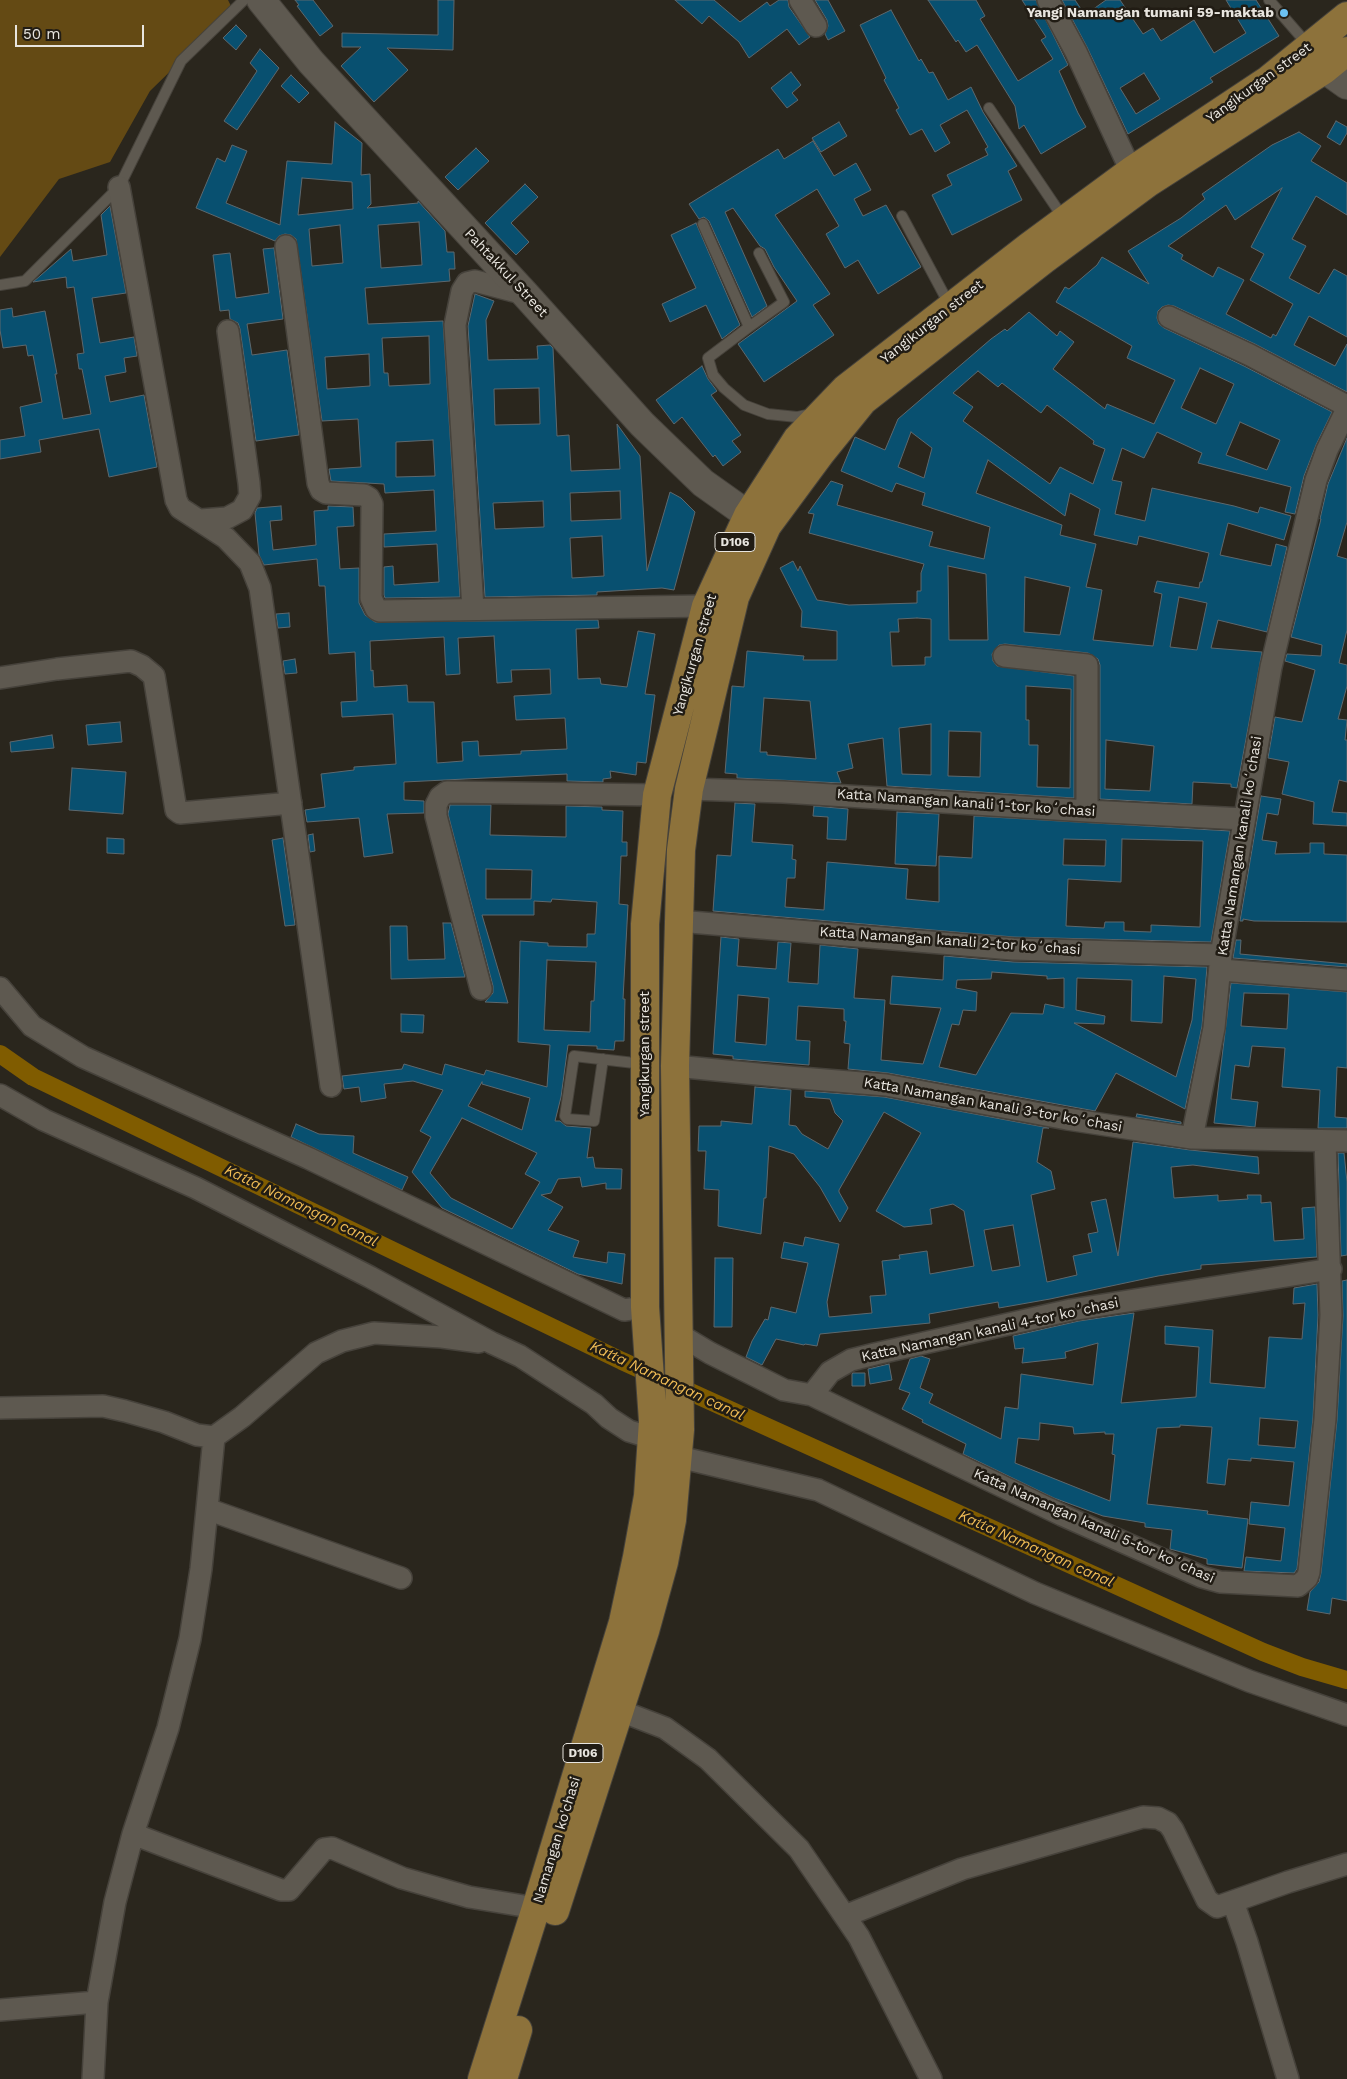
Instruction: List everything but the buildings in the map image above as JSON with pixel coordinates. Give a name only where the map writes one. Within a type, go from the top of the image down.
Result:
[{"type":"main road","name":"Yangikurgan street","points":[[653,1430],[645,1307],[646,924],[657,795],[706,606],[757,521],[797,440],[846,388],[1065,220],[1131,171],[1268,80],[1347,16]]},
{"type":"main road","name":"Yangikurgan street","points":[[680,1345],[675,1066],[681,850],[689,789],[735,597],[757,521],[821,453],[863,401],[1045,259],[1148,183],[1324,70],[1347,50]]},
{"type":"main road","name":"D106","points":[[679,1443],[680,1345]]},
{"type":"main road","name":"Namangan ko'chasi","points":[[503,2079],[554,1914],[609,1707],[622,1622],[637,1557],[648,1496],[653,1430]]},
{"type":"main road","name":"Namangan ko'chasi","points":[[482,2079],[536,1908],[664,1562],[672,1520],[679,1443]]},
{"type":"street","name":"Pahtakkul Street","points":[[261,0],[311,62],[642,424],[703,483],[757,521]]},
{"type":"street","points":[[800,0],[816,26]]},
{"type":"street","points":[[1048,0],[1080,60],[1131,171]]},
{"type":"street","points":[[1306,50],[1324,70],[1347,85]]},
{"type":"street","points":[[120,187],[176,500],[180,508],[226,538],[250,563],[260,588],[331,1086]]},
{"type":"street","points":[[286,246],[318,483],[321,490],[326,493],[364,495],[369,498],[372,504],[371,598],[374,605],[380,611],[706,606]]},
{"type":"street","points":[[473,609],[454,325],[462,291],[467,283],[475,281],[525,294]]},
{"type":"street","points":[[1169,317],[1250,355],[1347,408]]},
{"type":"street","points":[[201,520],[227,518],[242,510],[250,496],[250,483],[228,331]]},
{"type":"street","name":"Katta Namangan kanali koʻchasi","points":[[1192,1138],[1214,1028],[1221,962],[1271,666],[1316,480],[1327,450],[1347,408]]},
{"type":"street","points":[[1004,656],[1087,665],[1087,811]]},
{"type":"street","points":[[0,678],[131,661],[142,666],[154,676],[176,810],[180,813],[291,803]]},
{"type":"street","name":"Katta Namangan kanali 1-tor koʻchasi","points":[[689,789],[792,793],[1244,819]]},
{"type":"street","points":[[481,989],[436,816],[436,805],[440,797],[447,792],[657,795]]},
{"type":"street","name":"Katta Namangan kanali 2-tor koʻchasi","points":[[678,921],[1013,949],[1221,962],[1347,980]]},
{"type":"street","points":[[0,988],[32,1026],[83,1057],[308,1158],[624,1310],[645,1307]]},
{"type":"street","name":"Katta Namangan kanali 3-tor koʻchasi","points":[[675,1066],[886,1084],[1067,1119],[1192,1138]]},
{"type":"street","points":[[0,1095],[44,1120],[196,1188],[520,1356],[594,1404],[609,1418],[629,1431],[653,1430]]},
{"type":"street","points":[[1192,1138],[1347,1141]]},
{"type":"street","name":"Katta Namangan kanali 5-tor koʻchasi","points":[[680,1345],[710,1353],[784,1390],[812,1395],[1062,1515],[1202,1577],[1220,1582],[1298,1586],[1307,1578],[1310,1572],[1325,1419],[1331,1315],[1331,1269],[1325,1141]]},
{"type":"street","name":"Katta Namangan kanali 4-tor koʻchasi","points":[[812,1395],[830,1372],[851,1360],[875,1354],[1071,1310],[1331,1269]]},
{"type":"street","points":[[0,1408],[103,1406],[164,1422],[197,1434],[214,1437],[242,1416],[316,1353],[342,1341],[374,1333],[442,1337],[492,1343]]},
{"type":"street","points":[[93,2079],[97,2002],[115,1902],[133,1834],[168,1728],[190,1639],[201,1570],[214,1437]]},
{"type":"street","points":[[679,1443],[818,1490],[1035,1593],[1249,1680],[1347,1715]]},
{"type":"street","points":[[207,1509],[401,1578]]},
{"type":"street","points":[[609,1707],[665,1728],[708,1759],[799,1849],[859,1936],[931,2079]]},
{"type":"street","points":[[845,1916],[962,1869],[1143,1817],[1158,1818],[1168,1823],[1211,1904],[1217,1907],[1347,1864]]},
{"type":"street","points":[[133,1834],[281,1890],[289,1890],[324,1849],[332,1848],[402,1878],[469,1897],[536,1908]]},
{"type":"street","points":[[1233,1902],[1288,2079]]},
{"type":"street","points":[[0,2010],[97,2002]]},
{"type":"lane","points":[[0,285],[25,281],[120,187],[182,61],[244,0]]},
{"type":"lane","points":[[1269,0],[1306,50]]},
{"type":"lane","points":[[989,108],[1065,220]]},
{"type":"lane","points":[[902,216],[951,307]]},
{"type":"lane","points":[[704,224],[748,327]]},
{"type":"lane","points":[[759,253],[784,302],[708,358],[713,375],[724,388],[744,405],[768,414],[797,417],[822,412]]},
{"type":"lane","points":[[603,1059],[594,1121],[567,1119],[565,1116],[574,1056],[603,1059],[645,1064]]},
{"type":"shaded area","points":[[0,0],[228,0],[233,10],[150,91],[110,162],[59,179],[0,257]]},
{"type":"waterway","name":"Katta Namangan canal","points":[[0,1054],[33,1077],[622,1361],[1263,1652],[1302,1667],[1347,1680]]},
{"type":"place","name":"Yangi Namangan tumani 59-maktab","points":[[1284,13]]}]
